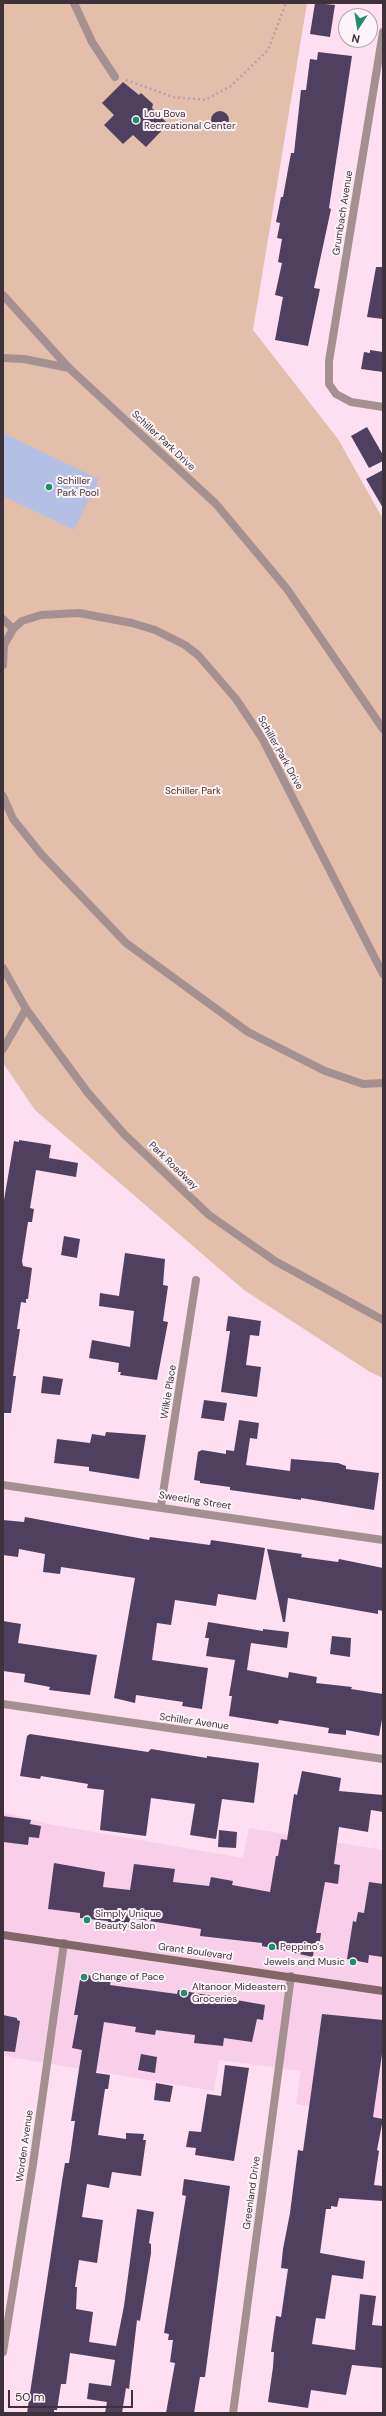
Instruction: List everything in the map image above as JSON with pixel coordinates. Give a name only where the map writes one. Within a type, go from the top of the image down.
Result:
[{"type":"street","points":[[74,3],[92,42],[115,78]]},
{"type":"street","name":"Grumbach Avenue","points":[[383,32],[329,361],[329,384],[336,394],[351,402],[383,407]]},
{"type":"street","name":"Schiller Park Drive","points":[[3,295],[69,368],[216,504],[287,589],[383,729]]},
{"type":"street","points":[[3,358],[24,359],[69,368]]},
{"type":"street","name":"Schiller Park Drive","points":[[13,629],[22,621],[42,615],[79,613],[155,630],[185,645],[198,655],[236,699],[262,738],[383,974]]},
{"type":"street","points":[[3,619],[13,629],[4,645],[3,665]]},
{"type":"street","points":[[3,796],[13,819],[42,855],[126,942],[248,1032],[325,1071],[363,1084],[383,1082]]},
{"type":"street","name":"Park Roadway","points":[[3,968],[26,1010],[88,1093],[124,1134],[210,1215],[275,1261],[383,1320]]},
{"type":"street","points":[[3,1049],[26,1010]]},
{"type":"street","name":"Wilkie Place","points":[[162,1506],[196,1280]]},
{"type":"street","name":"Sweeting Street","points":[[3,1485],[162,1506],[383,1540]]},
{"type":"street","name":"Schiller Avenue","points":[[3,1704],[383,1759]]},
{"type":"street","name":"Grant Boulevard","points":[[3,1935],[291,1976],[383,1991]]},
{"type":"street","name":"Worden Avenue","points":[[3,2352],[33,2164],[64,1943]]},
{"type":"street","name":"Greenland Drive","points":[[233,2413],[291,1976]]},
{"type":"path","points":[[115,78],[139,84],[173,97],[204,100],[231,86],[268,50],[286,3]]},
{"type":"shaded area","points":[[3,1812],[48,1824],[243,1858],[249,1828],[383,1850],[383,2118],[296,2104],[301,2071],[219,2060],[214,2091],[3,2056]]},
{"type":"green space","name":"Schiller Park","points":[[3,3],[307,3],[253,330],[338,439],[383,519],[383,1378],[370,1372],[244,1290],[35,1110],[3,1063]]},
{"type":"water","name":"Schiller Park Pool","points":[[3,433],[99,479],[74,530],[3,496]]},
{"type":"building","points":[[315,3],[335,5],[330,37],[310,34]]},
{"type":"building","points":[[318,52],[352,56],[329,208],[331,209],[314,288],[320,289],[308,346],[275,340],[283,297],[275,295],[282,263],[278,262],[282,239],[277,238],[280,223],[276,222],[281,197],[283,197],[291,153],[294,153],[301,90],[306,90],[310,59],[317,60]]},
{"type":"building","name":"Lou Bova Recreational Center","points":[[123,82],[139,95],[141,93],[153,104],[152,108],[168,124],[146,147],[133,135],[123,144],[104,125],[114,115],[102,103]]},
{"type":"building","points":[[216,111],[224,111],[229,116],[227,127],[224,129],[216,129],[211,124],[211,116]]},
{"type":"building","points":[[376,267],[383,267],[383,319],[367,317]]},
{"type":"building","points":[[370,350],[383,352],[383,372],[361,369],[364,352],[370,353]]},
{"type":"building","points":[[367,427],[383,455],[383,461],[369,468],[351,436]]},
{"type":"building","points":[[383,470],[383,508],[366,479]]},
{"type":"building","points":[[19,1140],[51,1145],[49,1158],[78,1163],[76,1177],[36,1170],[30,1208],[34,1209],[32,1222],[28,1222],[22,1261],[23,1266],[32,1268],[28,1299],[26,1299],[26,1303],[21,1302],[17,1329],[20,1329],[13,1376],[16,1376],[11,1413],[3,1413],[3,1206],[14,1141],[19,1142]]},
{"type":"building","points":[[64,1236],[80,1239],[77,1258],[61,1255]]},
{"type":"building","points":[[125,1253],[165,1259],[163,1285],[168,1286],[163,1321],[168,1322],[157,1380],[120,1375],[121,1372],[118,1372],[119,1363],[89,1358],[92,1340],[130,1347],[134,1311],[99,1306],[100,1293],[119,1296]]},
{"type":"building","points":[[228,1316],[261,1321],[259,1336],[250,1335],[246,1365],[261,1367],[257,1397],[221,1392],[230,1331],[226,1331]]},
{"type":"building","points":[[43,1376],[63,1379],[60,1395],[41,1393]]},
{"type":"building","points":[[204,1400],[227,1403],[224,1421],[201,1418]]},
{"type":"building","points":[[239,1420],[259,1423],[257,1439],[250,1438],[246,1465],[290,1471],[291,1459],[338,1463],[346,1466],[346,1469],[379,1473],[374,1510],[301,1498],[301,1500],[230,1490],[230,1487],[200,1483],[200,1481],[194,1480],[198,1452],[202,1450],[226,1454],[226,1450],[234,1451]]},
{"type":"building","points":[[106,1432],[146,1435],[139,1479],[89,1471],[89,1467],[54,1463],[57,1439],[90,1443],[92,1434],[105,1436]]},
{"type":"building","points":[[25,1517],[149,1540],[150,1537],[210,1545],[211,1540],[265,1548],[256,1600],[218,1594],[216,1606],[175,1600],[171,1625],[157,1623],[152,1660],[208,1668],[202,1709],[182,1706],[183,1702],[136,1695],[135,1703],[114,1698],[135,1578],[61,1567],[60,1574],[43,1572],[45,1554],[19,1549],[18,1557],[3,1555],[3,1520],[24,1522]]},
{"type":"building","points":[[267,1549],[302,1554],[301,1557],[338,1562],[339,1559],[383,1568],[383,1611],[378,1610],[378,1614],[288,1598],[285,1622],[283,1622]]},
{"type":"building","points":[[3,1621],[21,1624],[18,1643],[97,1655],[90,1695],[49,1690],[50,1687],[24,1682],[25,1674],[3,1671]]},
{"type":"building","points":[[208,1622],[263,1631],[263,1629],[289,1632],[287,1648],[251,1643],[247,1670],[288,1678],[289,1672],[317,1677],[316,1683],[352,1687],[351,1689],[383,1694],[383,1714],[379,1736],[346,1730],[346,1735],[328,1733],[329,1728],[279,1720],[278,1724],[229,1716],[232,1696],[229,1696],[235,1660],[206,1656],[209,1638],[205,1638]]},
{"type":"building","points":[[332,1636],[351,1638],[350,1657],[330,1654]]},
{"type":"building","points":[[30,1734],[148,1752],[151,1749],[207,1758],[207,1756],[259,1763],[254,1803],[222,1799],[216,1839],[190,1835],[195,1804],[151,1798],[146,1836],[100,1830],[104,1790],[87,1788],[88,1784],[41,1776],[40,1779],[20,1776],[27,1736]]},
{"type":"building","points":[[302,1771],[341,1778],[339,1791],[383,1795],[383,1812],[371,1810],[368,1832],[339,1827],[334,1864],[340,1865],[338,1884],[325,1882],[316,1933],[321,1933],[319,1948],[314,1947],[313,1957],[262,1946],[262,1943],[200,1936],[201,1929],[130,1918],[129,1927],[108,1924],[108,1921],[80,1918],[80,1913],[48,1909],[54,1863],[105,1872],[103,1887],[130,1890],[134,1864],[175,1869],[173,1882],[209,1886],[211,1877],[233,1881],[232,1885],[270,1892],[276,1856],[278,1856],[281,1839],[287,1840],[294,1794],[297,1795]]},
{"type":"building","points":[[3,1816],[31,1820],[30,1824],[41,1826],[39,1838],[29,1837],[28,1845],[3,1842]]},
{"type":"building","points":[[219,1830],[237,1832],[236,1848],[218,1847]]},
{"type":"building","points":[[369,1882],[383,1884],[383,1957],[369,1955],[368,1963],[347,1959],[353,1921],[356,1922],[358,1912],[364,1913]]},
{"type":"building","points":[[81,1974],[111,1979],[110,1985],[177,1994],[178,1990],[265,2005],[263,2020],[257,2019],[252,2042],[224,2038],[223,2046],[194,2043],[195,2035],[156,2030],[155,2035],[135,2032],[136,2027],[104,2022],[96,2073],[110,2075],[108,2089],[105,2089],[98,2135],[126,2139],[126,2133],[144,2134],[143,2140],[146,2140],[141,2176],[112,2172],[109,2188],[87,2184],[82,2217],[103,2220],[97,2263],[79,2260],[75,2287],[77,2287],[76,2309],[93,2312],[89,2342],[116,2346],[124,2306],[137,2209],[154,2212],[149,2243],[151,2244],[151,2253],[140,2321],[137,2320],[129,2389],[126,2388],[122,2413],[105,2413],[107,2402],[87,2399],[89,2383],[111,2386],[115,2360],[70,2353],[66,2384],[61,2384],[57,2410],[54,2410],[54,2413],[27,2413],[62,2181],[65,2163],[69,2163],[75,2121],[71,2121],[82,2050],[72,2048],[78,2015],[74,2015]]},
{"type":"building","points":[[322,2014],[383,2020],[383,2047],[373,2117],[383,2119],[377,2150],[379,2151],[374,2185],[383,2186],[383,2201],[339,2198],[337,2207],[331,2206],[331,2209],[326,2209],[320,2253],[365,2261],[363,2279],[332,2275],[325,2319],[316,2318],[312,2344],[355,2350],[360,2294],[376,2296],[372,2325],[383,2326],[383,2368],[352,2365],[346,2395],[311,2390],[308,2408],[268,2402],[273,2367],[274,2352],[271,2352],[276,2316],[281,2317],[288,2269],[281,2268],[283,2249],[290,2213],[298,2150],[303,2151]]},
{"type":"building","points":[[3,2015],[17,2018],[17,2020],[20,2021],[15,2052],[3,2051]]},
{"type":"building","points":[[141,2054],[157,2057],[155,2073],[138,2070]]},
{"type":"building","points":[[225,2065],[249,2068],[234,2161],[195,2155],[196,2148],[186,2147],[189,2131],[201,2132],[207,2094],[221,2096]]},
{"type":"building","points":[[156,2083],[173,2086],[170,2102],[154,2100]]},
{"type":"building","points":[[184,2179],[230,2186],[205,2377],[200,2377],[194,2413],[166,2413],[175,2363],[170,2362],[173,2340],[168,2340],[169,2334],[164,2333],[186,2196],[182,2195]]},
{"type":"place","name":"Lou Bova Recreational Center","points":[[136,120]]},
{"type":"place","name":"Schiller Park Pool","points":[[49,487]]},
{"type":"place","name":"Simply Unique Beauty Salon","points":[[87,1920]]},
{"type":"place","name":"Peppino's","points":[[272,1947]]},
{"type":"place","name":"Jewels and Music","points":[[353,1962]]},
{"type":"place","name":"Change of Pace","points":[[84,1977]]},
{"type":"place","name":"Altanoor Mideastern Groceries","points":[[184,1993]]}]
